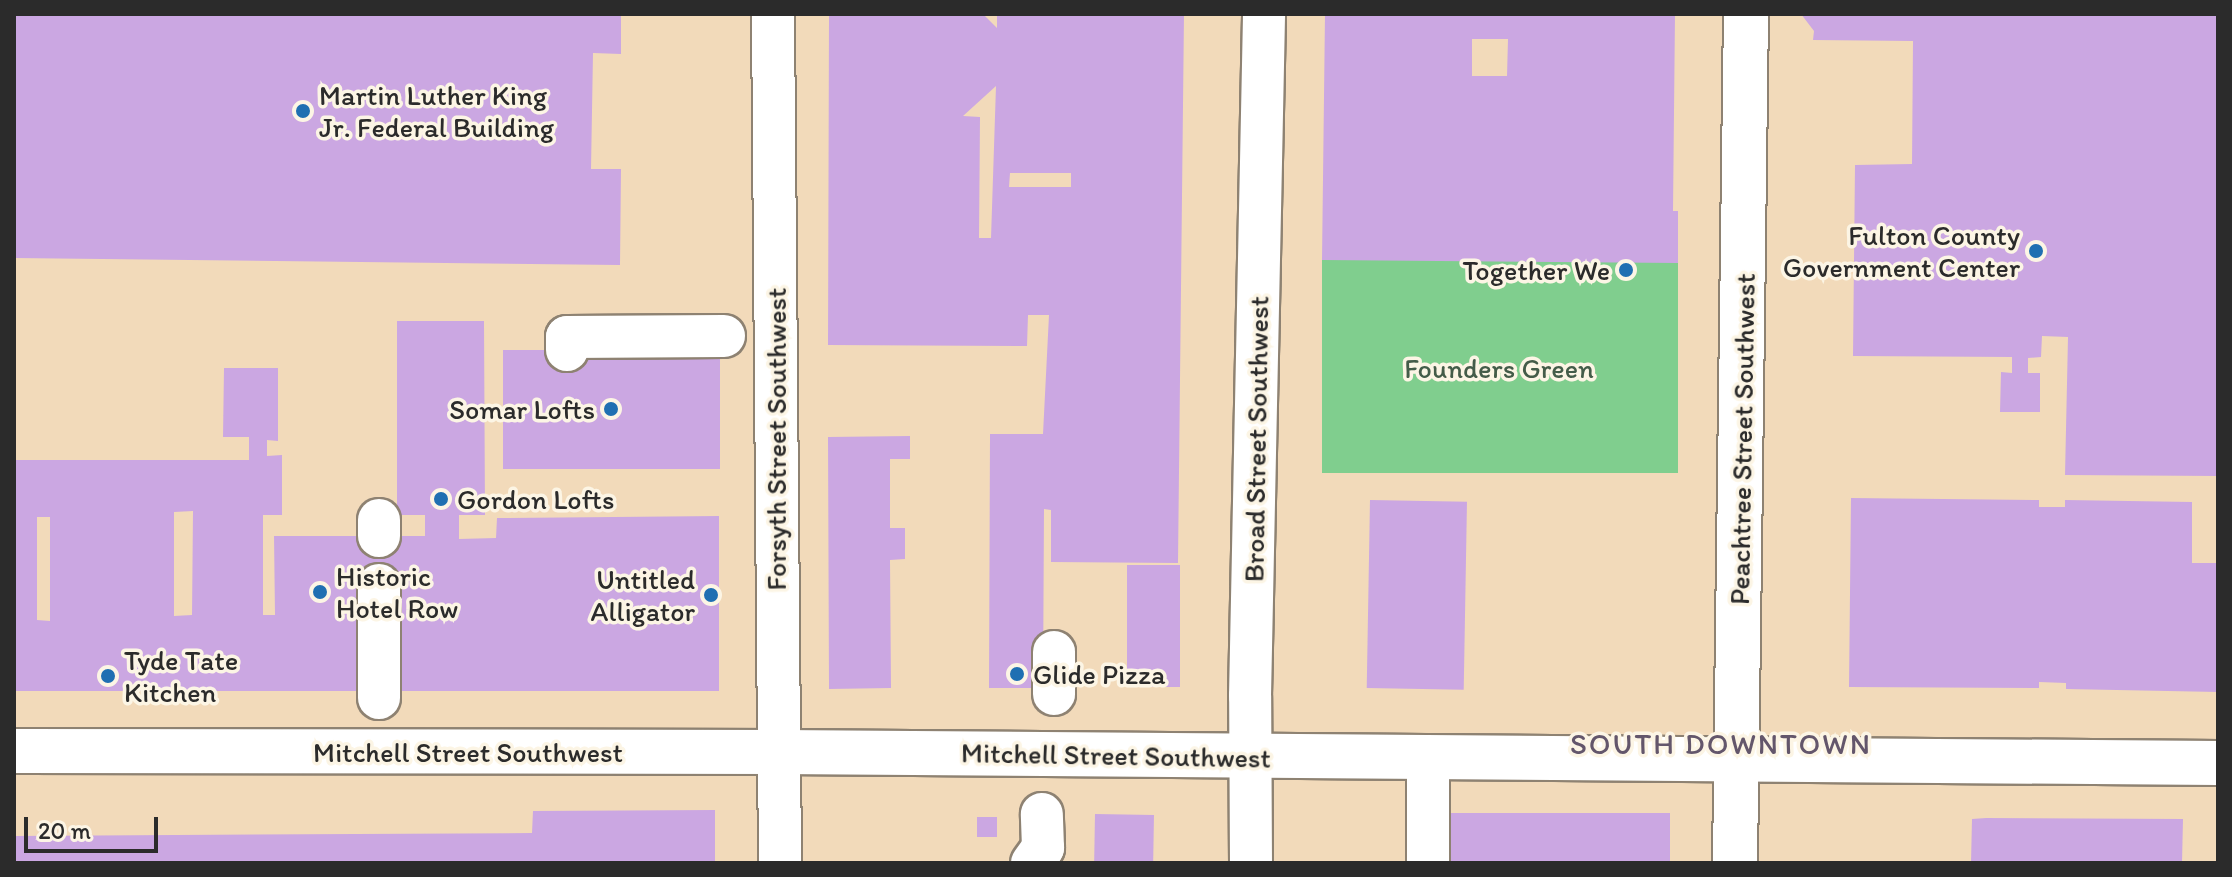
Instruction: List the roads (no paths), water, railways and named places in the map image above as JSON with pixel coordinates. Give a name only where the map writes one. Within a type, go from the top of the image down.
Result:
[{"type":"main road","name":"Peachtree Street Southwest","points":[[1735,863],[1745,311],[1746,14]]},
{"type":"main road","name":"Mitchell Street Southwest","points":[[14,751],[779,752],[2218,763]]},
{"type":"street","name":"Forsyth Street Southwest","points":[[773,14],[780,863]]},
{"type":"street","name":"Broad Street Southwest","points":[[1251,863],[1264,14]]},
{"type":"street","points":[[567,350],[567,337],[724,336]]},
{"type":"street","points":[[379,585],[379,698]]},
{"type":"street","points":[[1054,652],[1054,694]]},
{"type":"street","points":[[1428,757],[1428,863]]},
{"type":"place","name":"Martin Luther King Jr. Federal Building","points":[[303,111]]},
{"type":"place","name":"Fulton County Government Center","points":[[2036,251]]},
{"type":"place","name":"Together We","points":[[1626,270]]},
{"type":"place","name":"Somar Lofts","points":[[611,409]]},
{"type":"place","name":"Gordon Lofts","points":[[441,499]]},
{"type":"place","name":"Historic Hotel Row","points":[[320,592]]},
{"type":"place","name":"Untitled Alligator","points":[[711,595]]},
{"type":"place","name":"Glide Pizza","points":[[1017,674]]},
{"type":"place","name":"Tyde Tate Kitchen","points":[[108,676]]},
{"type":"district","name":"SOUTH DOWNTOWN","points":[[1721,744]]},
{"type":"park label","name":"Founders Green","points":[[1499,368]]}]
